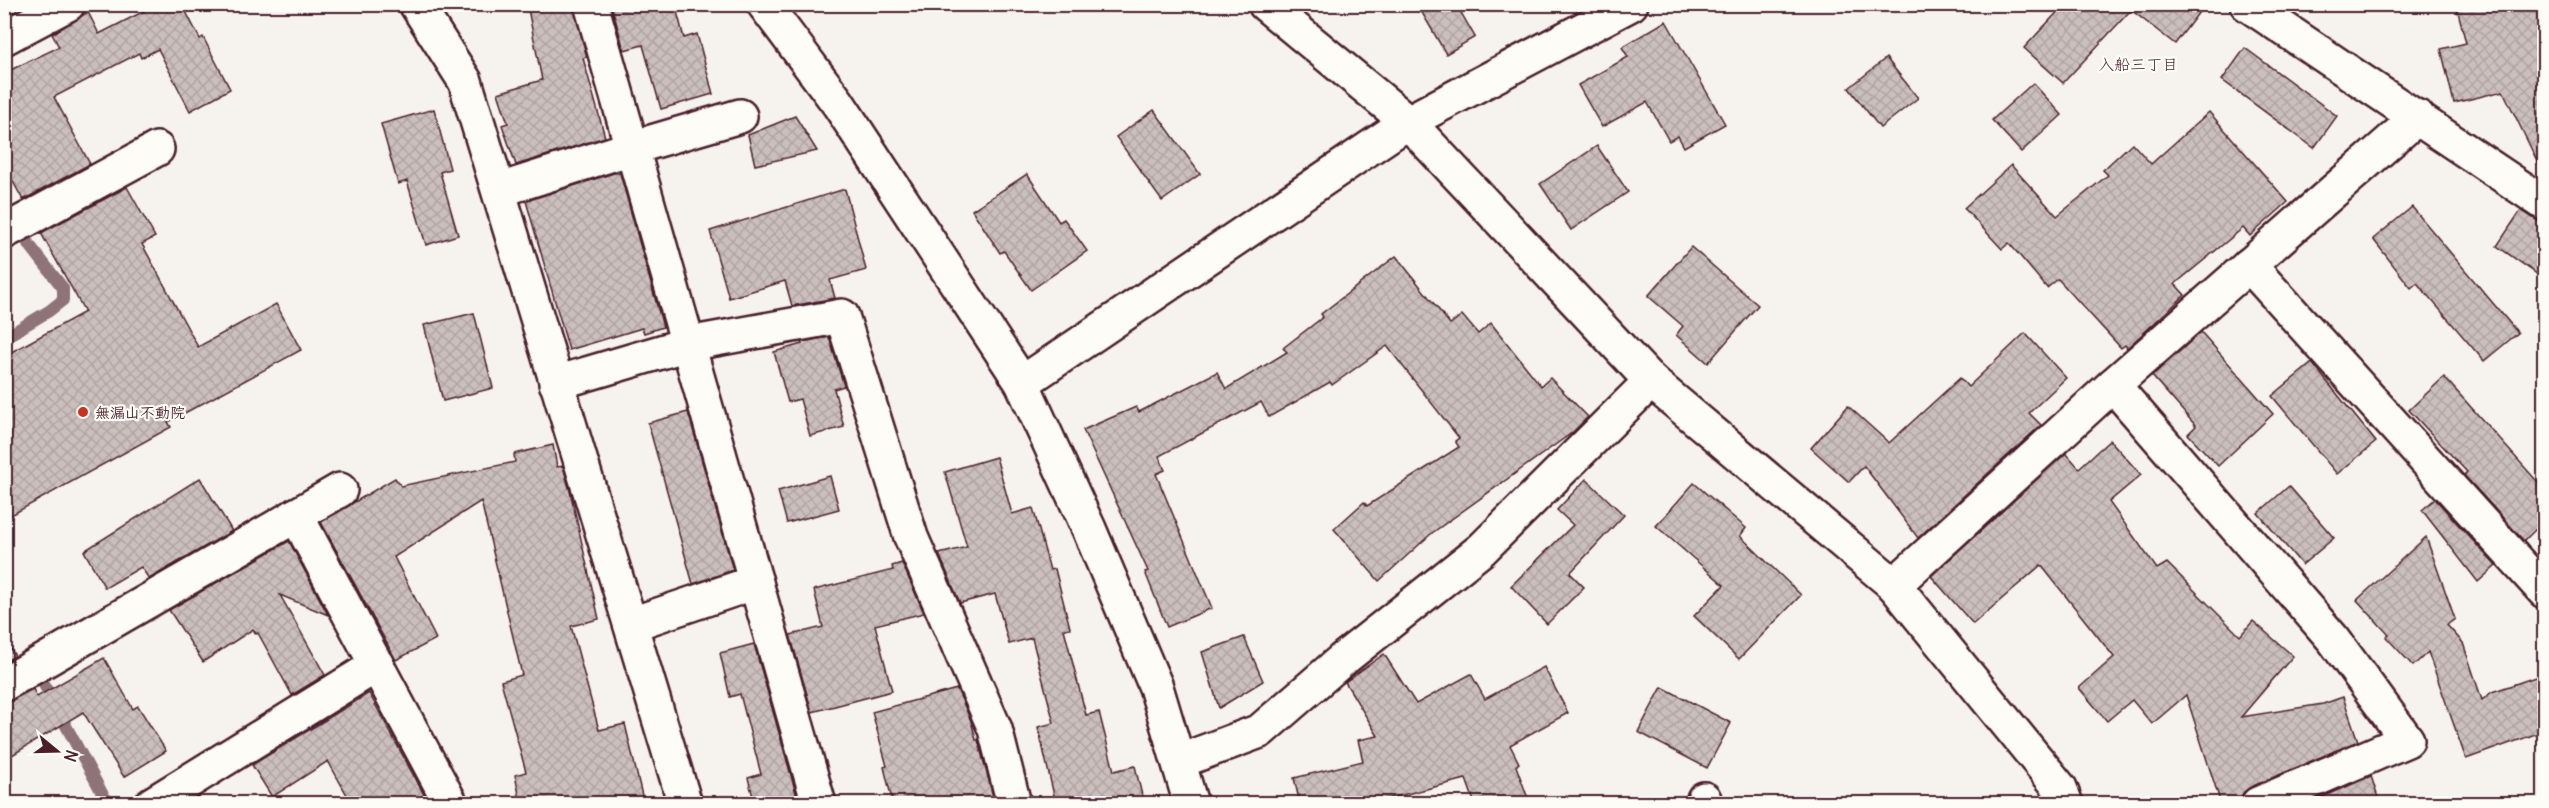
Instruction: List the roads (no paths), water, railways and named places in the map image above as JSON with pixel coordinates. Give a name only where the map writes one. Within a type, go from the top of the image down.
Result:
[{"type":"street","points":[[4,38],[68,4]]},
{"type":"street","points":[[416,4],[465,81],[632,624],[684,804]]},
{"type":"street","points":[[591,4],[819,804]]},
{"type":"street","points":[[764,4],[838,103],[1022,383],[1089,529],[1152,676],[1180,761],[1191,804]]},
{"type":"street","points":[[1265,4],[1408,122],[1651,381],[1894,585],[2060,788],[2066,804]]},
{"type":"street","points":[[1022,383],[1408,122],[1598,12],[1631,4]]},
{"type":"street","points":[[2247,4],[2544,203]]},
{"type":"street","points":[[500,190],[740,116]]},
{"type":"street","points":[[1894,585],[2113,385],[2418,117]]},
{"type":"street","points":[[4,232],[157,148]]},
{"type":"street","points":[[2249,265],[2544,591]]},
{"type":"street","points":[[556,383],[687,344],[842,316],[911,537],[995,729],[1014,804]]},
{"type":"street","points":[[1180,761],[1260,731],[1342,660],[1482,549],[1651,381]]},
{"type":"street","points":[[2113,385],[2334,640],[2408,740],[2258,804]]},
{"type":"street","points":[[4,684],[340,490]]},
{"type":"street","points":[[296,515],[451,804]]},
{"type":"street","points":[[632,624],[756,582]]},
{"type":"street","points":[[152,804],[377,665]]},
{"type":"waterway","points":[[4,212],[63,288],[63,300],[4,338]]},
{"type":"waterway","points":[[35,668],[108,804]]},
{"type":"place","name":"無漏山不動院","points":[[83,412]]},
{"type":"district","name":"入船三丁目","points":[[2138,64]]}]
